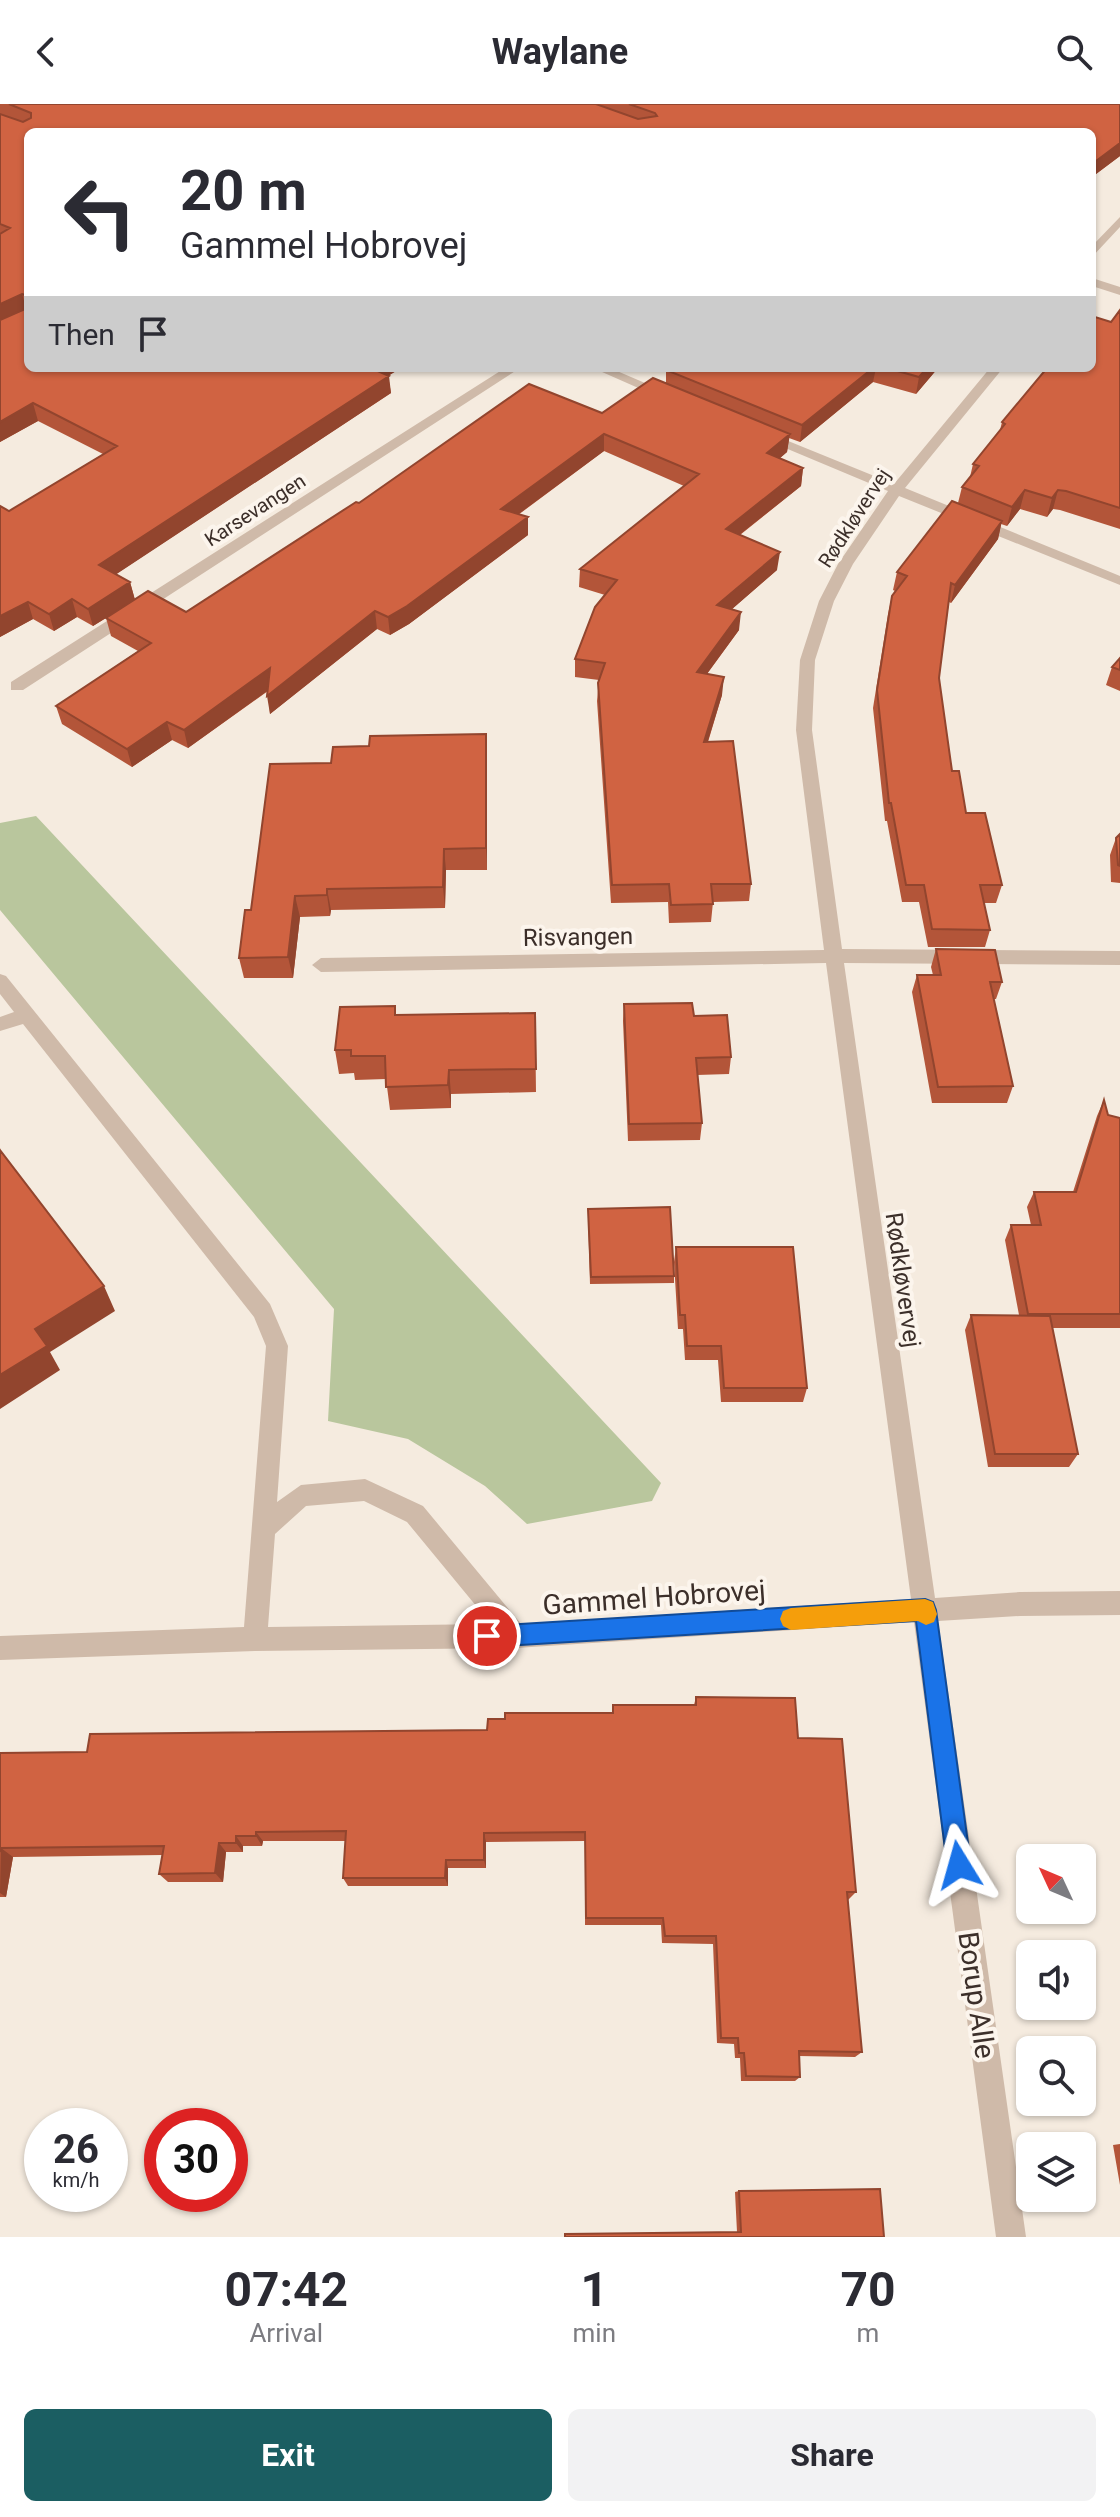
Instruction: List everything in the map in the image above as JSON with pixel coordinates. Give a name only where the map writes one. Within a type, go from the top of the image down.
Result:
[{"type":"street","points":[[1096,248],[1120,220]]},
{"type":"street","points":[[1096,283],[1120,291]]},
{"type":"street","name":"Karsevangen","points":[[17,686],[508,372]]},
{"type":"street","points":[[609,372],[684,403]]},
{"type":"street","name":"Rødkløvervej","points":[[925,1610],[910,1519],[804,730],[811,641],[844,568],[896,490],[994,372]]},
{"type":"street","points":[[755,432],[1120,581]]},
{"type":"street","points":[[836,956],[1120,958]]},
{"type":"street","name":"Risvangen","points":[[321,965],[836,956]]},
{"type":"street","points":[[0,981],[262,1311],[277,1346],[255,1639]]},
{"type":"street","points":[[0,1024],[27,1015]]},
{"type":"street","points":[[263,1529],[301,1496],[365,1490],[415,1514],[516,1636]]},
{"type":"street","name":"Gammel Hobrovej","points":[[0,1648],[255,1639],[516,1636],[925,1610],[1120,1603]]},
{"type":"street","name":"Borup Alle","points":[[925,1610],[1011,2237]]},
{"type":"green space","points":[[36,816],[661,1483],[652,1501],[527,1524],[485,1486],[408,1439],[328,1421],[334,1309],[0,910],[0,823]]},
{"type":"building","points":[[9,104],[596,104],[638,119],[657,116],[629,104],[1120,104],[1120,143],[1096,161],[1096,128],[24,128],[24,294],[0,304],[0,234],[10,228],[0,224],[0,114],[23,122],[31,118],[31,113]]},
{"type":"building","points":[[24,309],[24,372],[380,372],[389,376],[99,565],[130,582],[88,609],[72,599],[49,614],[28,602],[0,616],[0,506],[9,511],[117,446],[33,403],[0,422],[0,320]]},
{"type":"building","points":[[1120,310],[1120,508],[1058,490],[1052,498],[1025,490],[1012,507],[962,487],[979,466],[973,464],[1005,424],[1002,422],[1044,372],[1096,372],[1096,317],[1111,322]]},
{"type":"building","points":[[671,372],[868,372],[802,425]]},
{"type":"building","points":[[901,372],[923,372],[919,377]]},
{"type":"building","points":[[653,378],[790,434],[767,453],[803,468],[726,529],[780,552],[717,605],[741,612],[697,672],[724,677],[704,742],[733,741],[751,884],[711,884],[713,904],[671,905],[669,884],[612,885],[598,683],[605,663],[575,659],[595,607],[617,580],[580,569],[699,474],[604,434],[501,509],[528,517],[407,606],[388,617],[375,611],[267,696],[270,668],[184,730],[167,722],[127,749],[56,706],[151,643],[106,618],[148,591],[186,612],[356,502],[359,503],[529,384],[602,413]]},
{"type":"building","points":[[952,501],[1002,521],[955,585],[951,583],[939,678],[952,771],[959,771],[966,813],[985,813],[1002,885],[980,885],[990,930],[932,929],[924,885],[906,885],[889,803],[877,690],[892,596],[907,576],[897,572]]},
{"type":"building","points":[[1120,658],[1120,670],[1112,667]]},
{"type":"building","points":[[486,734],[486,848],[444,849],[443,887],[327,889],[327,895],[295,896],[288,957],[239,958],[245,910],[251,910],[270,764],[331,763],[333,747],[369,746],[370,736]]},
{"type":"building","points":[[1120,834],[1120,866],[1116,838]]},
{"type":"building","points":[[936,949],[995,950],[1002,982],[990,982],[1013,1086],[938,1087],[917,975],[941,975]]},
{"type":"building","points":[[692,1003],[694,1016],[727,1015],[731,1057],[696,1058],[702,1123],[629,1124],[624,1004]]},
{"type":"building","points":[[395,1006],[395,1015],[535,1013],[536,1069],[449,1070],[448,1085],[386,1087],[385,1056],[351,1056],[351,1050],[335,1050],[340,1007]]},
{"type":"building","points":[[1104,1100],[1108,1115],[1120,1118],[1120,1314],[1028,1314],[1011,1225],[1041,1225],[1034,1192],[1076,1192]]},
{"type":"building","points":[[0,1150],[104,1286],[35,1329],[47,1346],[0,1375]]},
{"type":"building","points":[[670,1207],[674,1276],[591,1277],[588,1209]]},
{"type":"building","points":[[676,1247],[793,1247],[807,1388],[724,1388],[721,1346],[687,1346],[685,1315],[680,1315]]},
{"type":"building","points":[[971,1315],[1050,1316],[1078,1454],[995,1454]]},
{"type":"building","points":[[696,1697],[795,1698],[798,1738],[842,1739],[856,1892],[847,1892],[862,2052],[799,2051],[800,2077],[746,2076],[744,2053],[739,2053],[738,2038],[721,2038],[716,1936],[665,1936],[663,1918],[586,1918],[585,1832],[484,1833],[484,1860],[446,1860],[445,1878],[343,1878],[346,1831],[256,1832],[256,1836],[236,1836],[236,1843],[219,1843],[215,1873],[159,1874],[164,1846],[1,1848],[0,1852],[0,1753],[87,1752],[90,1734],[487,1730],[488,1719],[505,1719],[505,1713],[613,1713],[613,1705],[696,1705]]},
{"type":"building","points":[[880,2189],[884,2237],[565,2237],[565,2234],[741,2232],[739,2191]]},
{"type":"slow traffic","points":[[791,1619],[925,1610],[926,1614]]},
{"type":"route","points":[[487,1636],[925,1610],[959,1865]]}]
